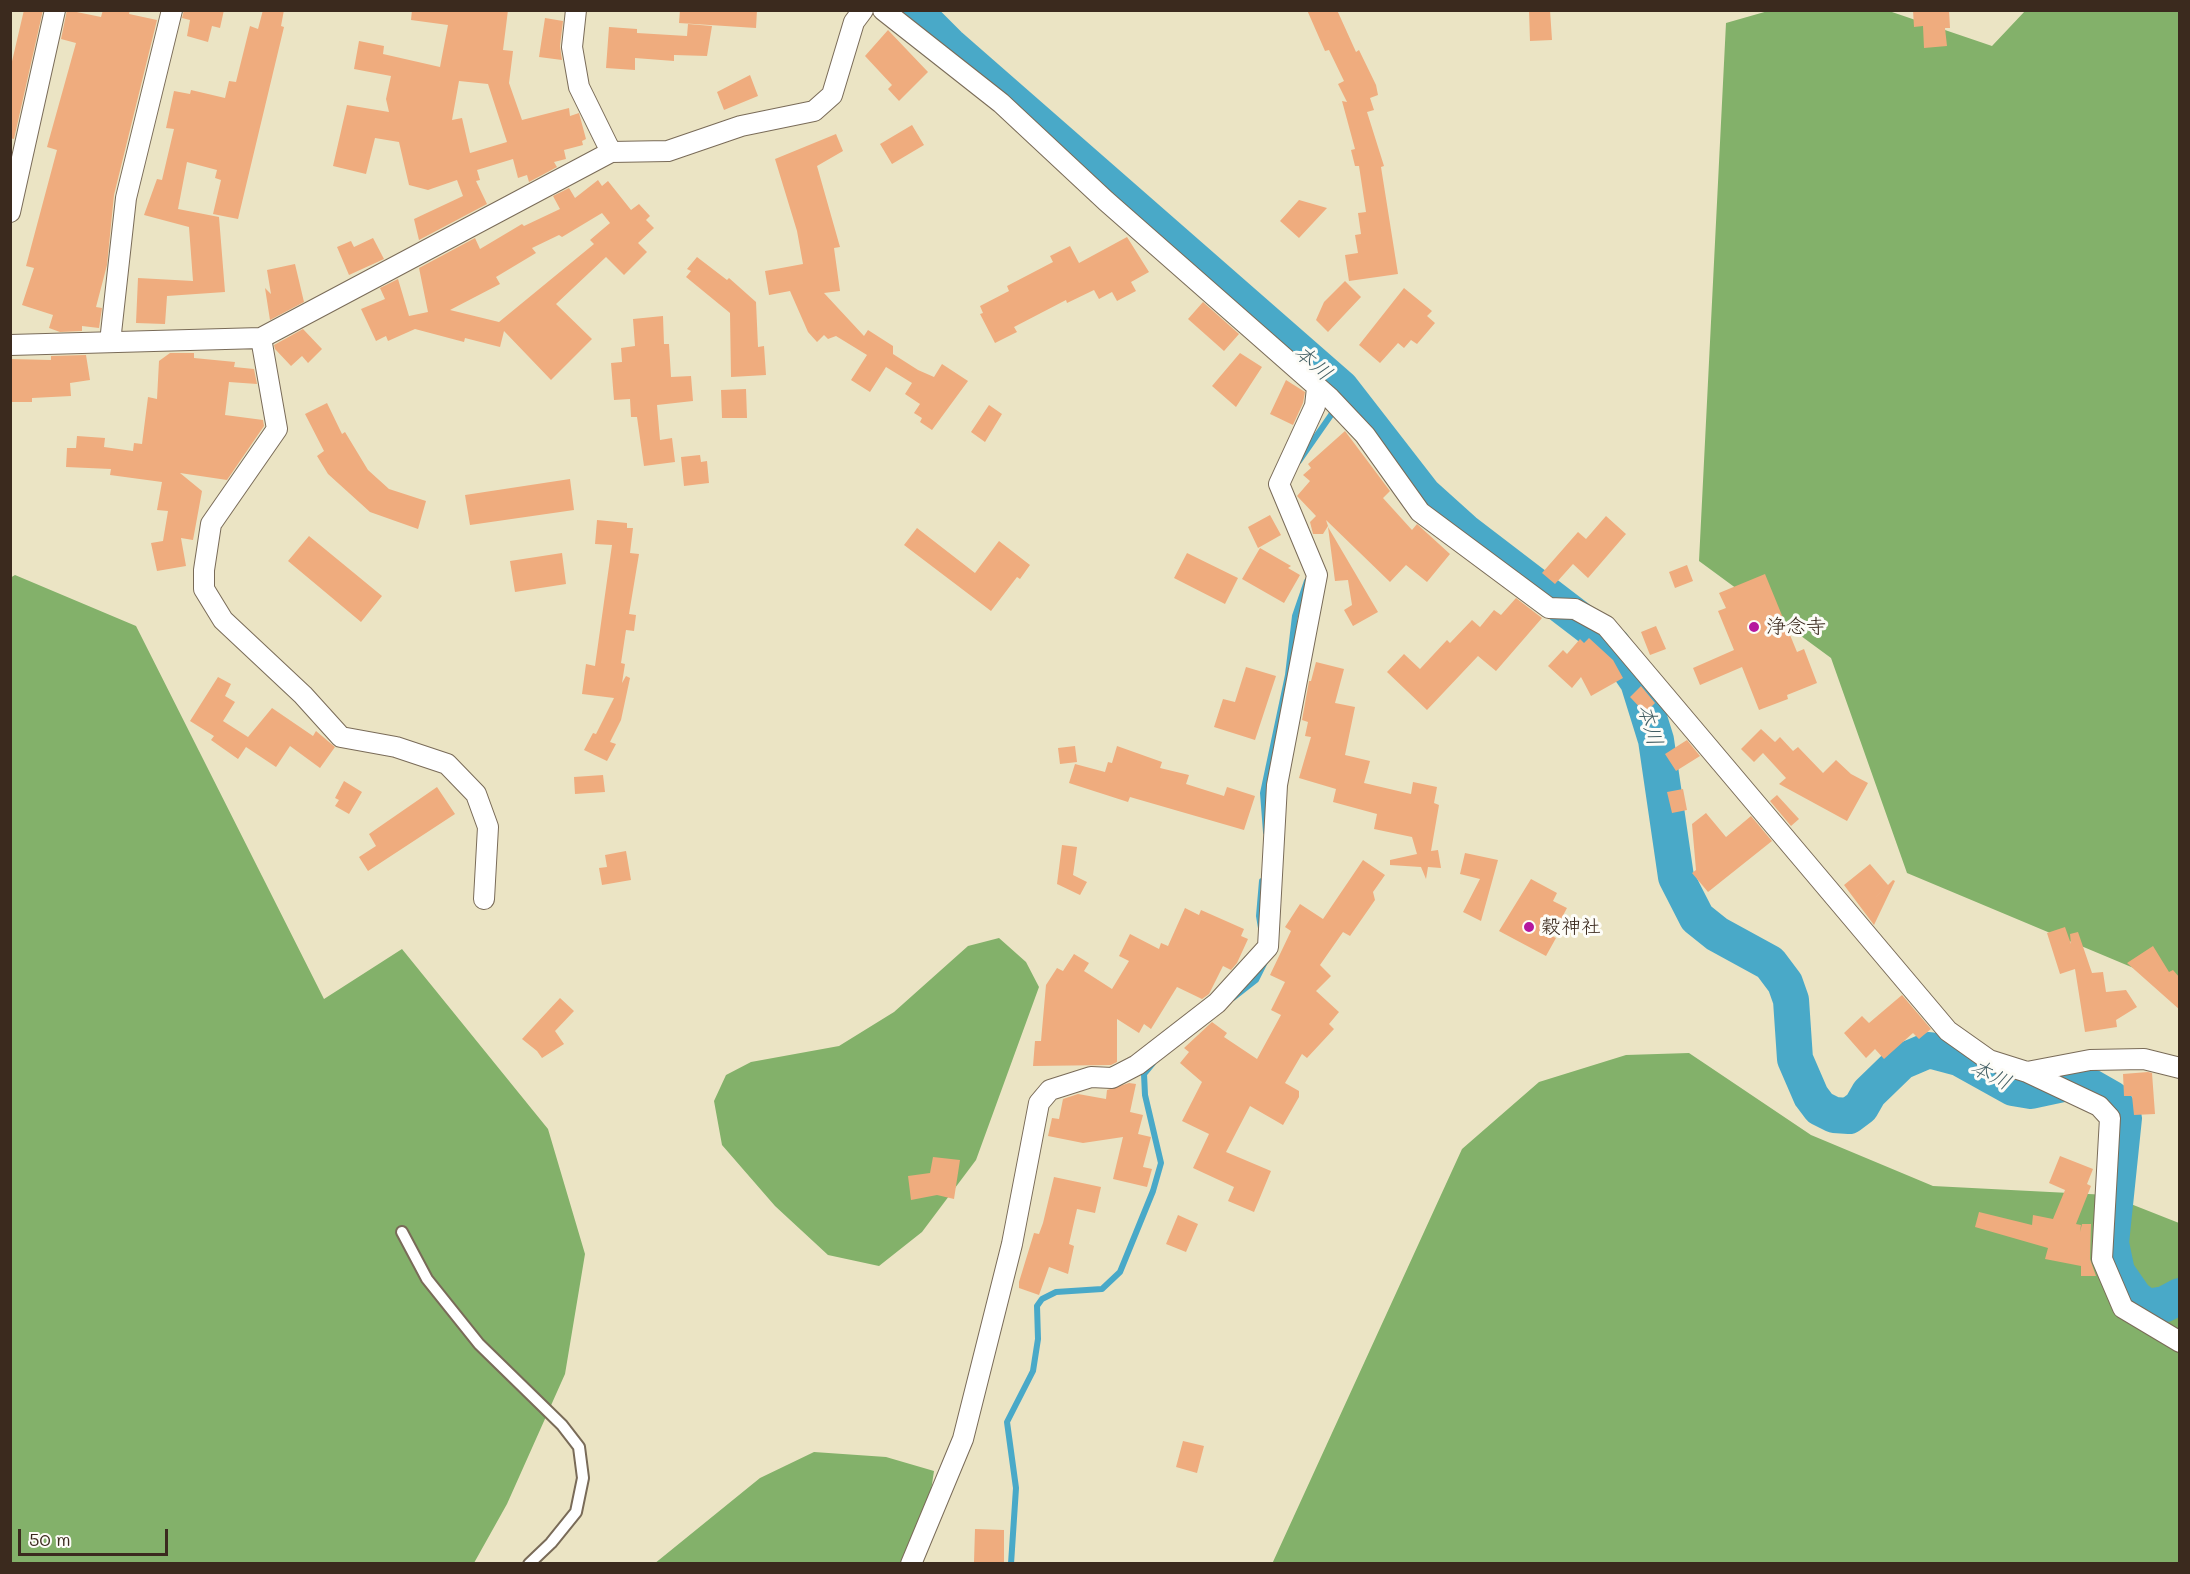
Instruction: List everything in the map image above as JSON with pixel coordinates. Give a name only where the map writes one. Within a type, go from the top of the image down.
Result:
[{"type":"street","points":[[10,212],[55,10]]},
{"type":"street","points":[[110,342],[126,198],[172,10]]},
{"type":"street","points":[[576,10],[572,47],[579,87],[611,152]]},
{"type":"street","points":[[10,345],[261,338],[611,152],[668,151],[741,126],[814,111],[832,94],[854,22],[863,10]]},
{"type":"street","points":[[883,10],[1001,103],[1106,201],[1328,398],[1365,435],[1420,512],[1549,608],[1575,609],[1606,626],[1948,1031],[1989,1060],[2034,1076],[2099,1106],[2110,1118],[2102,1259],[2123,1308],[2180,1342]]},
{"type":"street","points":[[261,338],[277,429],[211,524],[204,570],[204,589],[223,620],[303,695],[341,737],[396,747],[447,764],[476,794],[488,827],[484,898]]},
{"type":"street","points":[[911,1563],[963,1439],[1012,1244],[1039,1103],[1050,1090],[1091,1077],[1112,1078],[1137,1065],[1217,1003],[1262,954],[1277,784],[1317,575],[1279,484],[1315,406],[1328,398]]},
{"type":"street","points":[[2034,1076],[2090,1060],[2144,1059],[2180,1068]]},
{"type":"lane","points":[[402,1232],[427,1279],[479,1344],[562,1425],[579,1447],[583,1478],[576,1512],[551,1543],[529,1563]]},
{"type":"green space","points":[[1768,11],[1889,11],[1992,46],[2025,11],[2179,11],[2179,987],[1907,873],[1831,658],[1699,561],[1726,23]]},
{"type":"green space","points":[[15,575],[136,626],[324,999],[402,949],[548,1129],[585,1254],[565,1374],[507,1504],[474,1563],[11,1564],[10,578]]},
{"type":"green space","points":[[999,938],[1026,962],[1039,987],[976,1160],[922,1232],[879,1266],[828,1255],[775,1206],[722,1145],[714,1101],[726,1075],[751,1062],[839,1046],[894,1012],[968,946]]},
{"type":"green space","points":[[1689,1053],[1811,1135],[1933,1186],[2108,1195],[2179,1223],[2179,1563],[1272,1564],[1462,1149],[1539,1082],[1626,1055]]},
{"type":"green space","points":[[814,1452],[886,1457],[934,1471],[920,1563],[654,1564],[760,1478]]},
{"type":"building","points":[[24,10],[43,10],[14,139],[10,138],[10,70]]},
{"type":"building","points":[[67,10],[101,17],[103,10],[130,10],[129,14],[157,20],[114,195],[107,265],[96,307],[102,308],[99,328],[82,326],[82,331],[60,332],[49,328],[53,315],[22,305],[34,268],[26,266],[57,150],[47,147],[76,43],[61,39]]},
{"type":"building","points":[[184,10],[224,10],[220,28],[212,26],[208,42],[187,36],[190,20],[182,18]]},
{"type":"building","points":[[263,10],[284,10],[281,26],[284,27],[238,219],[213,214],[221,180],[215,178],[217,170],[187,162],[178,209],[219,217],[225,292],[167,296],[165,324],[136,323],[138,278],[193,281],[189,227],[144,215],[157,179],[162,180],[174,129],[166,128],[174,91],[190,94],[191,90],[225,98],[229,81],[236,82],[250,26],[258,29]]},
{"type":"building","points":[[412,10],[508,10],[503,50],[513,51],[509,83],[522,120],[569,108],[570,116],[579,113],[586,139],[582,141],[583,145],[564,150],[566,159],[554,162],[557,167],[529,182],[527,175],[518,178],[513,159],[477,170],[480,180],[476,181],[487,204],[419,240],[414,219],[463,196],[457,180],[428,190],[409,185],[399,142],[375,138],[366,174],[333,166],[347,105],[389,112],[386,99],[391,76],[354,69],[359,41],[384,46],[383,54],[440,67],[448,25],[411,20]],"holes":[[[459,81],[488,84],[507,142],[470,153],[462,118],[452,120]]]},
{"type":"building","points":[[680,10],[757,10],[756,28],[679,23]]},
{"type":"building","points":[[1307,10],[1337,10],[1356,52],[1359,50],[1376,85],[1378,95],[1370,98],[1374,110],[1367,112],[1384,166],[1381,167],[1398,274],[1349,281],[1345,255],[1358,253],[1355,235],[1361,234],[1358,213],[1366,212],[1359,166],[1355,166],[1351,150],[1355,149],[1342,101],[1347,102],[1338,84],[1344,81],[1329,50],[1325,51]]},
{"type":"building","points":[[1529,10],[1550,10],[1552,40],[1530,41]]},
{"type":"building","points":[[1913,10],[1949,10],[1950,28],[1945,28],[1947,46],[1924,48],[1923,26],[1914,27]]},
{"type":"building","points":[[545,18],[563,21],[560,46],[562,60],[539,57]]},
{"type":"building","points":[[688,24],[712,26],[707,56],[674,55],[674,61],[635,58],[635,70],[606,68],[609,27],[637,29],[637,33],[687,36]]},
{"type":"building","points":[[888,30],[928,72],[899,101],[888,89],[892,85],[865,56]]},
{"type":"building","points":[[750,75],[758,96],[724,110],[717,92]]},
{"type":"building","points":[[912,125],[924,145],[892,164],[880,144]]},
{"type":"building","points":[[836,134],[843,151],[817,166],[840,247],[834,248],[840,291],[824,293],[864,336],[868,330],[893,346],[893,354],[918,370],[934,377],[942,364],[968,381],[932,430],[920,422],[922,418],[914,413],[920,404],[905,394],[912,383],[886,367],[870,392],[851,380],[867,355],[836,336],[828,339],[824,335],[817,342],[808,332],[790,291],[769,295],[765,271],[803,264],[797,231],[775,159]]},
{"type":"building","points":[[598,180],[602,186],[608,181],[631,210],[639,204],[650,216],[646,220],[654,228],[638,243],[647,252],[624,275],[606,257],[556,304],[592,339],[551,380],[504,331],[500,347],[465,338],[464,342],[415,329],[388,341],[386,336],[376,341],[361,309],[385,299],[380,288],[398,279],[409,316],[428,312],[419,268],[475,238],[480,249],[522,224],[524,226],[560,209],[553,196],[569,188],[575,198]],"holes":[[[602,213],[610,223],[590,240],[594,244],[499,322],[450,310],[500,284],[496,277],[536,253],[532,248],[559,235],[562,237]]]},
{"type":"building","points":[[1299,200],[1327,208],[1299,238],[1280,221]]},
{"type":"building","points":[[1127,237],[1149,272],[1131,282],[1136,291],[1117,301],[1112,292],[1099,299],[1094,290],[1067,303],[1066,300],[1014,327],[1017,332],[995,343],[980,314],[983,313],[980,306],[1009,291],[1007,286],[1053,262],[1050,256],[1070,246],[1079,263]]},
{"type":"building","points":[[373,238],[384,259],[349,275],[337,247],[351,241],[354,247]]},
{"type":"building","points":[[697,257],[727,280],[729,278],[756,302],[758,347],[764,346],[766,375],[731,377],[730,313],[686,277],[691,271],[687,269]]},
{"type":"building","points":[[295,264],[304,302],[270,320],[265,288],[271,294],[267,270]]},
{"type":"building","points":[[1345,281],[1361,297],[1328,332],[1316,320],[1324,302]]},
{"type":"building","points":[[1404,288],[1432,311],[1427,316],[1435,323],[1417,344],[1411,340],[1404,348],[1398,343],[1380,363],[1359,345]]},
{"type":"building","points":[[1203,302],[1239,334],[1224,351],[1188,319]]},
{"type":"building","points":[[663,316],[664,344],[669,344],[671,377],[691,376],[693,401],[657,405],[660,440],[672,438],[675,462],[644,466],[637,417],[631,417],[630,399],[614,400],[611,363],[622,362],[621,348],[635,346],[633,319]]},
{"type":"building","points":[[303,329],[322,349],[308,363],[302,356],[291,366],[274,345]]},
{"type":"building","points":[[170,353],[194,353],[194,358],[235,362],[234,367],[254,369],[257,384],[229,382],[225,415],[263,420],[264,426],[227,480],[180,473],[202,491],[193,540],[181,538],[186,566],[157,571],[151,543],[163,541],[168,511],[157,510],[162,482],[110,475],[111,469],[66,467],[67,448],[76,448],[77,436],[105,438],[104,447],[133,451],[134,443],[142,444],[148,397],[157,399],[159,361]]},
{"type":"building","points":[[1240,353],[1262,367],[1236,407],[1212,386]]},
{"type":"building","points":[[86,355],[90,380],[70,383],[71,396],[32,398],[32,402],[10,402],[10,359],[51,360],[51,356]]},
{"type":"building","points":[[1286,380],[1305,392],[1303,403],[1293,425],[1270,414]]},
{"type":"building","points":[[746,389],[747,418],[722,418],[721,390]]},
{"type":"building","points":[[327,403],[342,434],[345,432],[368,470],[389,489],[426,501],[418,529],[370,512],[328,474],[317,456],[324,451],[305,414]]},
{"type":"building","points":[[989,405],[1002,414],[985,442],[971,432]]},
{"type":"building","points":[[1345,431],[1390,491],[1383,498],[1412,530],[1417,524],[1450,554],[1427,582],[1406,565],[1390,582],[1326,520],[1328,526],[1323,534],[1313,534],[1310,522],[1316,516],[1297,496],[1310,481],[1303,475],[1311,468],[1308,464]]},
{"type":"building","points":[[700,455],[701,462],[707,461],[709,483],[684,486],[681,457]]},
{"type":"building","points":[[570,479],[574,510],[470,525],[465,495]]},
{"type":"building","points":[[1270,515],[1281,535],[1258,548],[1248,527]]},
{"type":"building","points":[[1606,516],[1626,534],[1588,578],[1573,564],[1555,584],[1542,573],[1578,532],[1586,539]]},
{"type":"building","points":[[597,520],[627,523],[627,528],[633,528],[630,553],[639,554],[629,614],[636,615],[634,631],[626,630],[621,663],[625,664],[622,683],[626,676],[630,678],[621,720],[610,742],[616,744],[607,761],[584,750],[593,733],[596,734],[614,698],[582,694],[586,664],[595,666],[612,545],[595,544]]},
{"type":"building","points":[[1328,527],[1378,612],[1353,626],[1344,610],[1352,605],[1348,580],[1335,581]]},
{"type":"building","points":[[917,528],[975,573],[999,541],[1030,565],[1020,579],[1017,577],[991,611],[904,545]]},
{"type":"building","points":[[309,536],[382,596],[361,622],[288,561]]},
{"type":"building","points":[[1260,548],[1291,566],[1288,568],[1300,575],[1284,603],[1242,579]]},
{"type":"building","points":[[562,553],[566,584],[515,592],[510,561]]},
{"type":"building","points":[[1187,553],[1238,578],[1225,604],[1174,578]]},
{"type":"building","points":[[1687,565],[1693,581],[1675,588],[1669,572]]},
{"type":"building","points":[[1765,574],[1797,652],[1804,649],[1817,683],[1787,695],[1788,699],[1759,710],[1742,667],[1700,685],[1693,668],[1734,650],[1718,611],[1726,608],[1719,593]]},
{"type":"building","points":[[1516,598],[1542,618],[1496,671],[1478,656],[1427,710],[1387,672],[1404,654],[1420,669],[1447,640],[1450,643],[1472,620],[1480,627],[1494,610],[1501,615]]},
{"type":"building","points":[[1656,626],[1666,649],[1650,655],[1641,632]]},
{"type":"building","points":[[1589,638],[1613,660],[1623,678],[1591,696],[1581,677],[1572,688],[1548,666],[1563,650],[1567,654],[1580,639],[1584,643]]},
{"type":"building","points":[[1316,662],[1344,669],[1335,703],[1355,707],[1345,755],[1370,761],[1364,783],[1411,794],[1413,782],[1437,787],[1434,803],[1439,805],[1431,851],[1438,850],[1441,868],[1428,867],[1426,879],[1421,867],[1390,865],[1390,860],[1417,854],[1412,837],[1374,829],[1377,814],[1333,802],[1336,789],[1299,778],[1311,737],[1305,736],[1308,722],[1302,720],[1309,681],[1311,681]]},
{"type":"building","points":[[1246,667],[1276,676],[1255,740],[1214,727],[1223,699],[1235,702]]},
{"type":"building","points":[[218,677],[231,684],[225,696],[235,702],[223,721],[248,737],[272,708],[313,736],[316,731],[335,747],[320,768],[290,746],[276,767],[246,747],[238,759],[211,740],[214,736],[190,721]]},
{"type":"building","points":[[1641,686],[1655,703],[1645,713],[1630,697]]},
{"type":"building","points":[[1761,729],[1775,742],[1780,737],[1793,751],[1798,747],[1823,773],[1836,760],[1851,774],[1868,783],[1847,821],[1779,784],[1786,778],[1763,753],[1754,762],[1741,749]]},
{"type":"building","points":[[1687,740],[1700,756],[1676,771],[1665,754]]},
{"type":"building","points":[[1075,746],[1077,762],[1060,764],[1058,748]]},
{"type":"building","points":[[1117,746],[1162,762],[1160,768],[1189,775],[1186,784],[1224,796],[1227,787],[1255,796],[1244,830],[1130,797],[1128,802],[1069,783],[1075,764],[1105,772],[1108,762],[1112,763]]},
{"type":"building","points":[[603,775],[605,792],[575,794],[574,777]]},
{"type":"building","points":[[344,781],[362,792],[349,814],[335,806],[339,800],[335,798]]},
{"type":"building","points":[[437,787],[455,814],[368,871],[359,857],[376,846],[369,834]]},
{"type":"building","points":[[1683,789],[1687,810],[1672,813],[1667,792]]},
{"type":"building","points":[[1777,795],[1799,819],[1791,826],[1770,801]]},
{"type":"building","points":[[1706,813],[1726,837],[1751,816],[1772,841],[1708,892],[1692,873],[1696,870],[1692,824]]},
{"type":"building","points":[[1062,845],[1077,847],[1073,875],[1087,882],[1080,895],[1057,884]]},
{"type":"building","points":[[626,851],[631,880],[602,885],[599,868],[607,867],[605,855]]},
{"type":"building","points":[[1465,853],[1498,860],[1481,921],[1463,912],[1480,879],[1460,874]]},
{"type":"building","points":[[1363,860],[1385,875],[1373,892],[1375,900],[1350,936],[1343,932],[1320,965],[1331,976],[1316,991],[1339,1012],[1329,1024],[1334,1029],[1307,1058],[1302,1054],[1285,1083],[1299,1091],[1299,1097],[1283,1125],[1250,1106],[1226,1152],[1271,1171],[1254,1212],[1228,1201],[1234,1187],[1193,1168],[1209,1134],[1182,1121],[1202,1082],[1180,1063],[1189,1052],[1184,1048],[1212,1022],[1227,1033],[1224,1037],[1257,1059],[1281,1015],[1271,1010],[1285,982],[1270,975],[1291,931],[1285,927],[1300,904],[1323,919]]},
{"type":"building","points":[[1870,864],[1888,885],[1893,880],[1895,881],[1874,925],[1844,885]]},
{"type":"building","points":[[1531,879],[1557,893],[1553,901],[1567,908],[1552,936],[1556,938],[1546,956],[1499,931]]},
{"type":"building","points":[[1185,908],[1199,915],[1201,910],[1244,929],[1241,936],[1248,939],[1237,963],[1231,970],[1223,966],[1209,994],[1202,999],[1177,987],[1151,1029],[1144,1024],[1139,1033],[1117,1019],[1117,1062],[1111,1065],[1033,1066],[1035,1041],[1041,1041],[1046,985],[1057,968],[1063,971],[1074,954],[1089,963],[1084,971],[1112,989],[1129,961],[1119,956],[1130,934],[1159,949],[1161,943],[1168,946]]},
{"type":"building","points":[[2065,927],[2071,944],[2070,934],[2078,932],[2092,973],[2103,972],[2106,992],[2126,990],[2137,1007],[2116,1020],[2117,1027],[2085,1032],[2075,969],[2060,974],[2047,933]]},
{"type":"building","points":[[2153,946],[2169,972],[2173,970],[2180,978],[2180,1010],[2127,963]]},
{"type":"building","points":[[1902,995],[1931,1029],[1919,1039],[1913,1033],[1884,1059],[1875,1049],[1866,1058],[1844,1033],[1862,1016],[1869,1023]]},
{"type":"building","points":[[560,998],[574,1011],[555,1031],[564,1044],[542,1058],[522,1039]]},
{"type":"building","points":[[2152,1073],[2155,1114],[2134,1115],[2132,1096],[2124,1096],[2123,1074]]},
{"type":"building","points":[[1129,1083],[1136,1084],[1130,1112],[1143,1115],[1138,1134],[1151,1137],[1143,1167],[1152,1169],[1147,1187],[1113,1179],[1123,1137],[1083,1143],[1048,1136],[1052,1118],[1059,1119],[1063,1099],[1078,1094],[1106,1099],[1107,1090]]},
{"type":"building","points":[[2060,1156],[2093,1169],[2087,1184],[2091,1186],[2076,1224],[2081,1225],[2080,1232],[2082,1224],[2091,1224],[2090,1259],[2096,1276],[2081,1276],[2081,1266],[2045,1259],[2048,1248],[1975,1227],[1979,1212],[2032,1225],[2033,1215],[2053,1219],[2065,1190],[2049,1183]]},
{"type":"building","points":[[933,1157],[960,1160],[954,1199],[937,1195],[911,1200],[908,1176],[930,1173]]},
{"type":"building","points":[[1054,1177],[1101,1187],[1095,1213],[1077,1209],[1069,1244],[1074,1246],[1068,1274],[1049,1267],[1039,1295],[1019,1288],[1019,1282],[1034,1233],[1039,1234],[1043,1223]]},
{"type":"building","points":[[1178,1215],[1198,1224],[1186,1252],[1166,1244]]},
{"type":"building","points":[[1183,1441],[1204,1446],[1197,1473],[1176,1467]]},
{"type":"building","points":[[975,1529],[1004,1530],[1004,1563],[974,1562]]},
{"type":"waterway","name":"本川","points":[[914,10],[949,45],[1341,388],[1424,495],[1464,531],[1613,645],[1638,682],[1656,740],[1676,877],[1697,918],[1717,934],[1770,963],[1785,983],[1791,1000],[1795,1059],[1811,1096],[1820,1108],[1834,1115],[1849,1116],[1861,1107],[1869,1093],[1901,1062],[1929,1050],[1959,1058],[2013,1088],[2031,1091],[2073,1082],[2091,1087],[2112,1099],[2124,1118],[2111,1243],[2117,1272],[2135,1298],[2147,1307],[2165,1304],[2180,1296]]},
{"type":"waterway","points":[[1299,461],[1331,415],[1341,388]]},
{"type":"waterway","points":[[1266,832],[1263,793],[1288,675],[1295,616],[1307,581]]},
{"type":"waterway","points":[[1261,928],[1259,916],[1262,881]]},
{"type":"waterway","points":[[1233,998],[1256,980],[1265,962]]},
{"type":"waterway","points":[[1011,1564],[1016,1488],[1007,1422],[1033,1371],[1038,1339],[1037,1306],[1042,1299],[1056,1292],[1102,1289],[1120,1272],[1153,1191],[1161,1163],[1145,1095],[1144,1074],[1153,1063]]},
{"type":"place","name":"浄念寺","points":[[1754,627]]},
{"type":"place","name":"穀神社","points":[[1529,927]]}]
